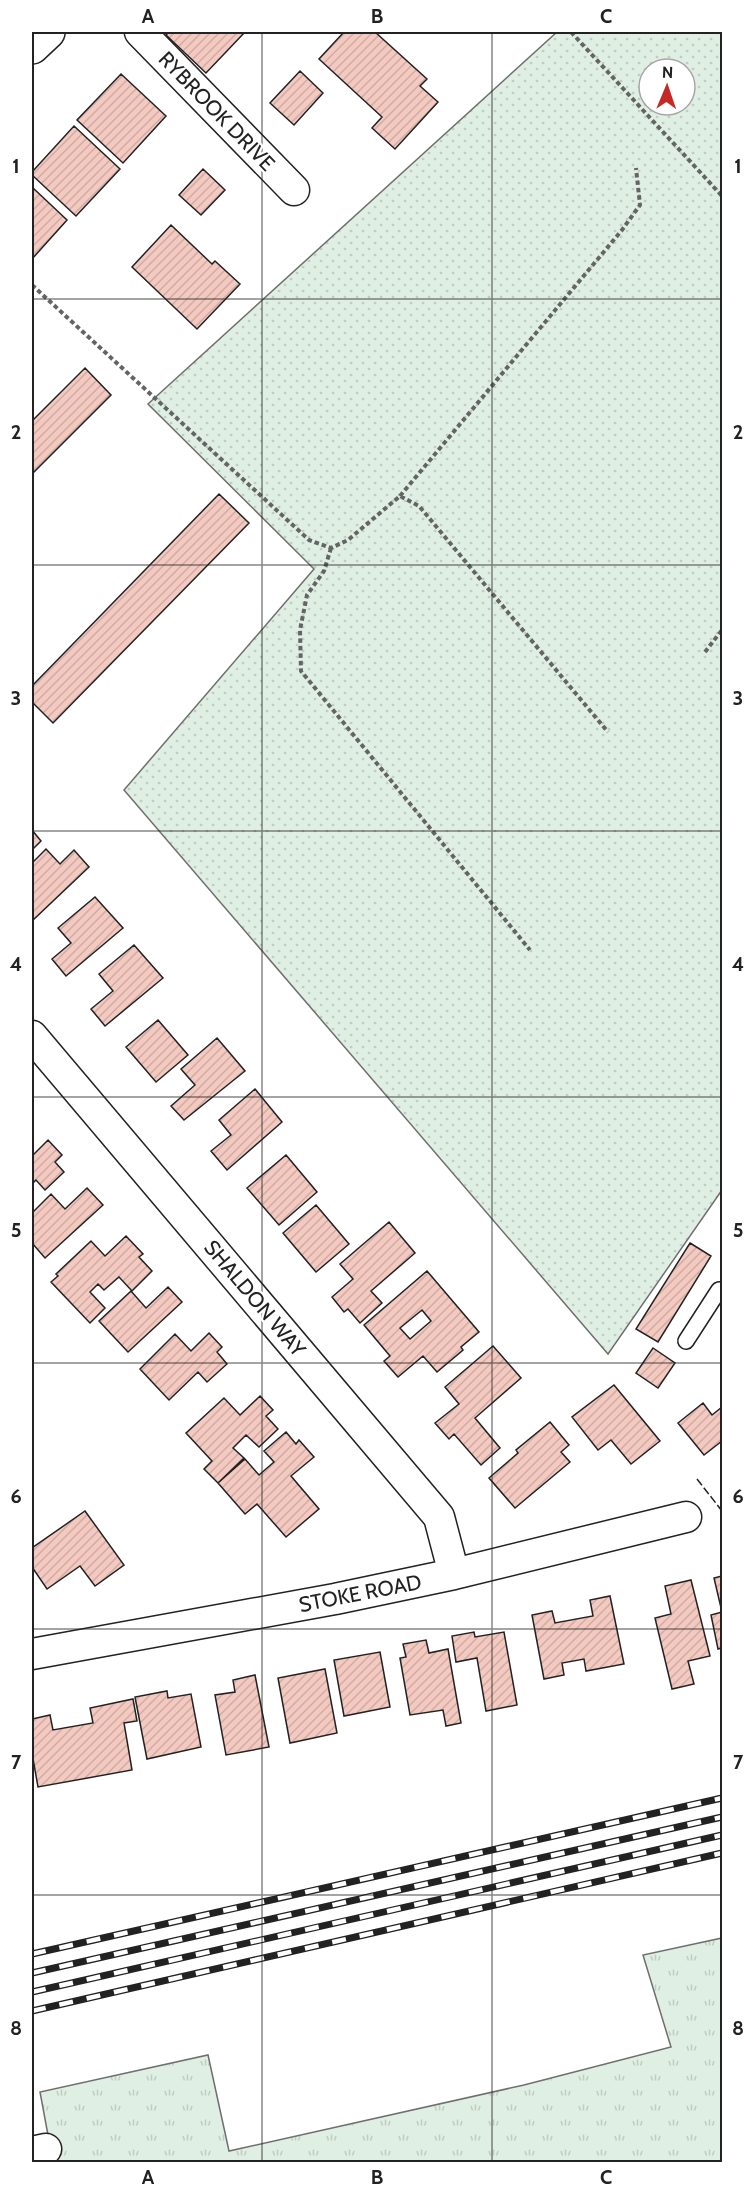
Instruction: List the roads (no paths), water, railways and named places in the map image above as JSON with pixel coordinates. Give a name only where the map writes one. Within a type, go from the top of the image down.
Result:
[{"type":"street","points":[[32,47],[48,32]]},
{"type":"street","name":"RYBROOK DRIVE","points":[[140,32],[294,190]]},
{"type":"street","name":"SHALDON WAY","points":[[32,1036],[439,1517],[454,1574]]},
{"type":"street","name":"STOKE ROAD","points":[[32,1654],[335,1599],[454,1574],[686,1517]]},
{"type":"lane","points":[[686,1341],[719,1290],[723,1292]]},
{"type":"railway","points":[[32,1954],[722,1798]]},
{"type":"railway","points":[[32,1973],[722,1817]]},
{"type":"railway","points":[[32,1992],[722,1835]]},
{"type":"railway","points":[[32,2011],[722,1853]]}]
